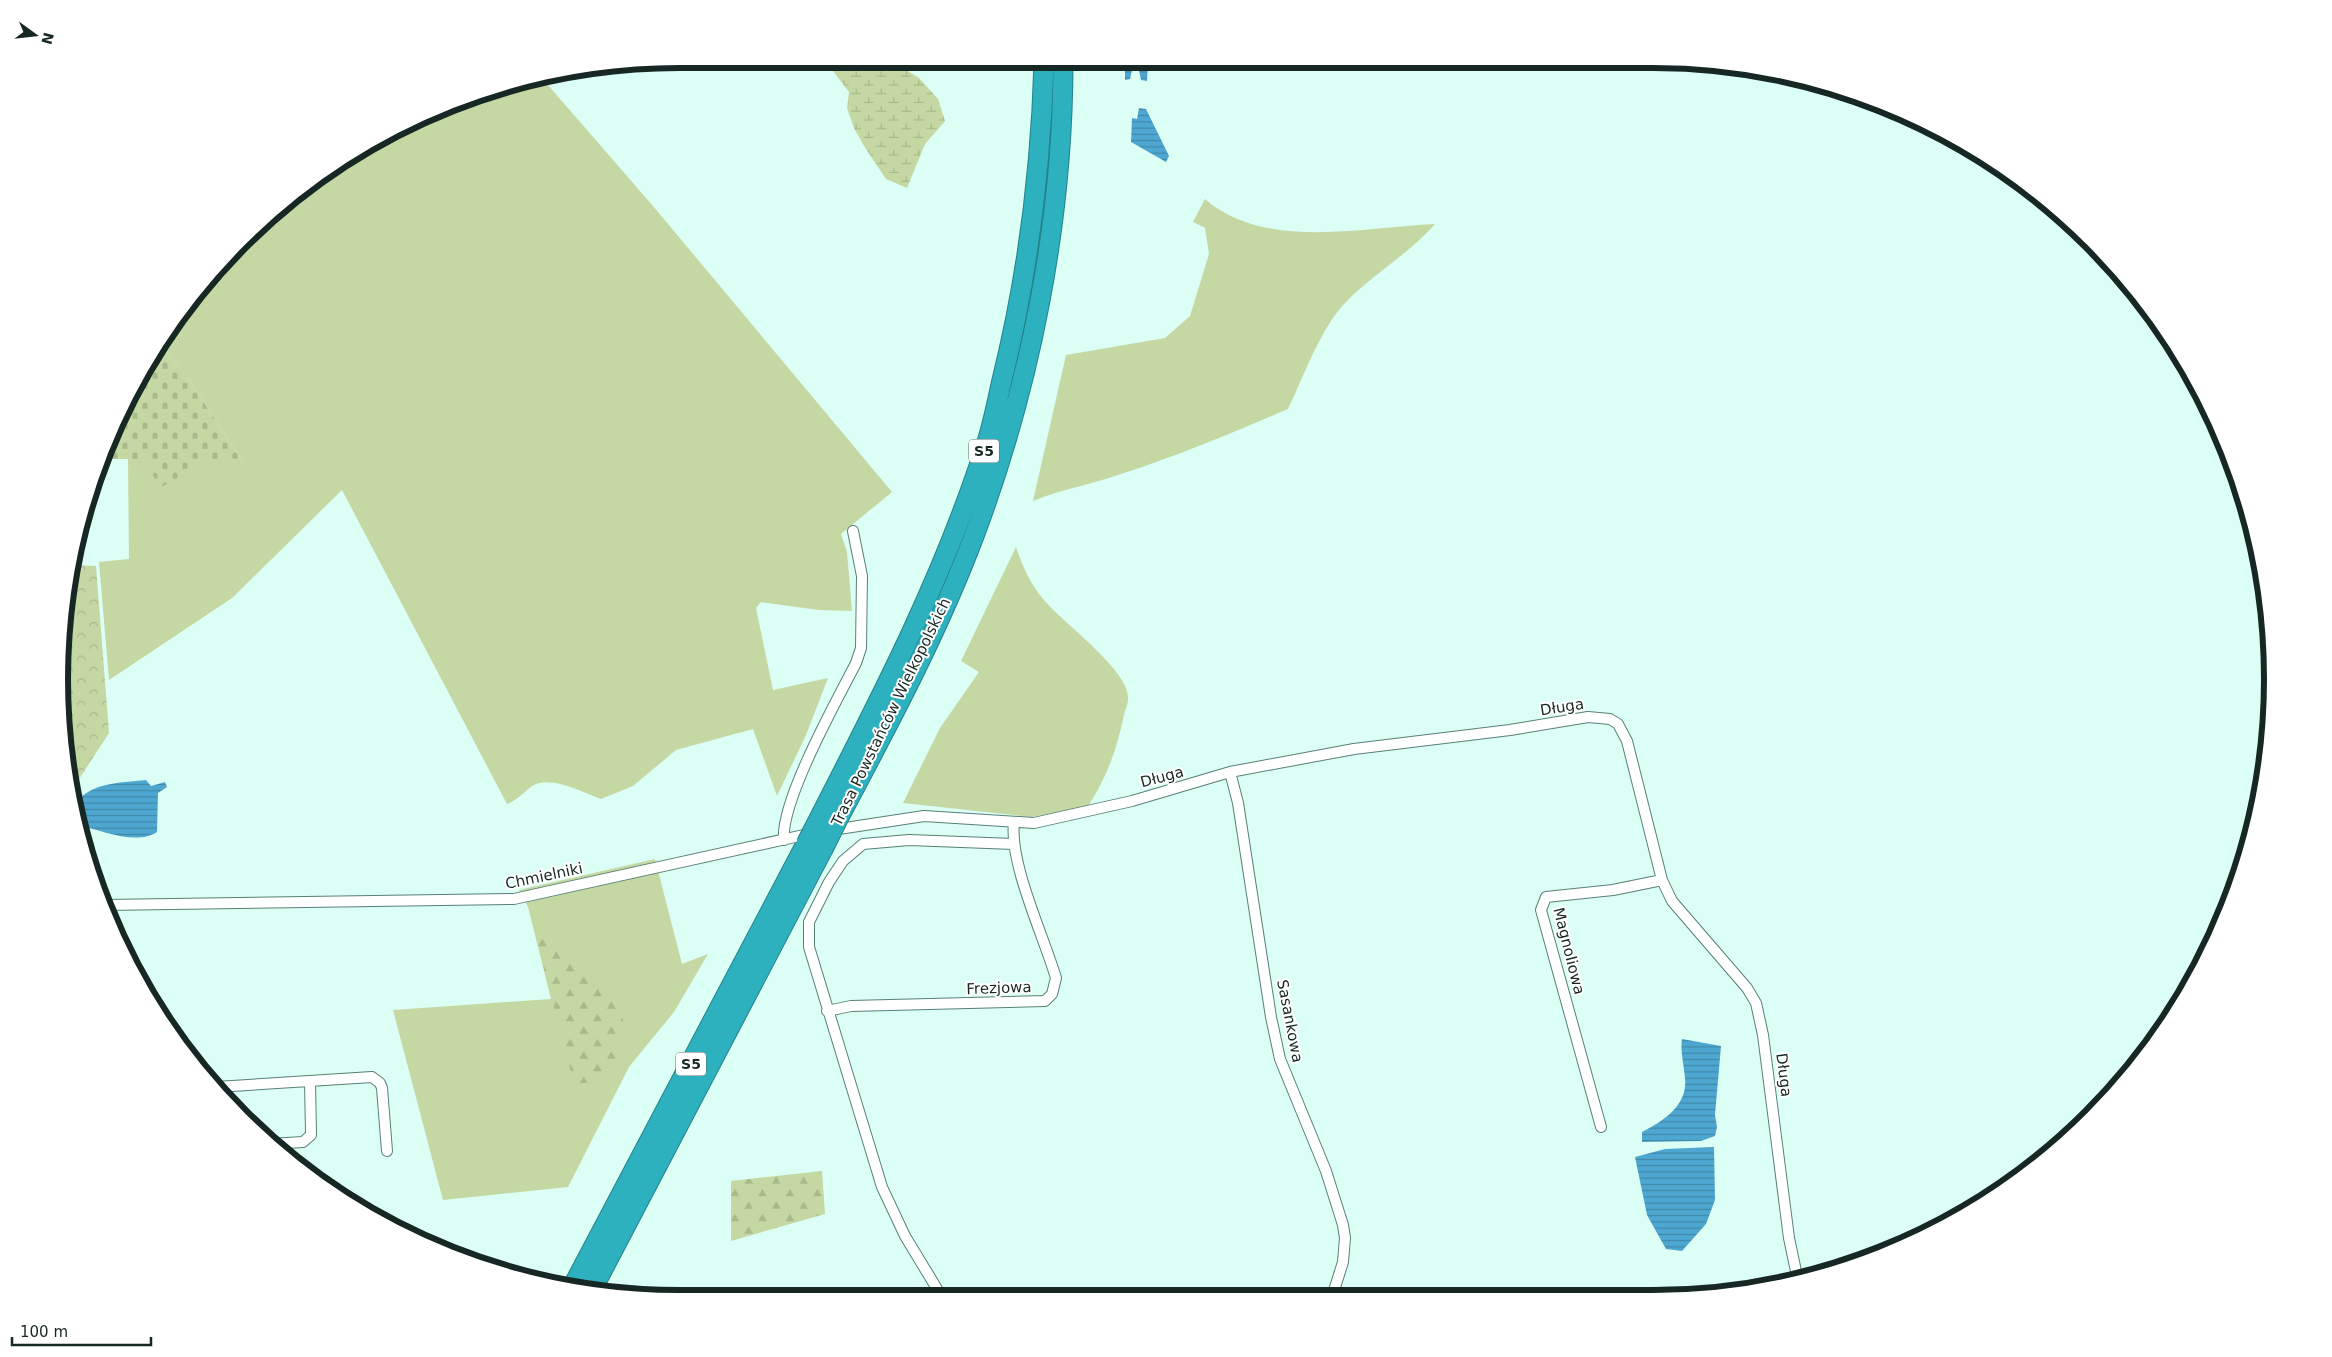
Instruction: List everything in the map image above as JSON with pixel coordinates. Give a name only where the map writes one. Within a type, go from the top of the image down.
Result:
[{"type":"highway","name":"Trasa Powstańców Wielkopolskich","points":[[831,814],[883,694],[924,608],[962,513],[986,444],[1012,339],[1027,263],[1040,158],[1044,68]]},
{"type":"highway","name":"Trasa Powstańców Wielkopolskich","points":[[576,1281],[831,814],[902,698],[943,612],[974,536],[1000,460],[1032,336],[1050,234],[1058,167],[1063,68]]},
{"type":"highway","name":"Trasa Powstańców Wielkopolskich","points":[[595,1283],[814,846]]},
{"type":"street","points":[[784,840],[784,822],[792,794],[856,663],[861,648],[862,576],[853,531]]},
{"type":"street","name":"Długa","points":[[924,816],[1034,823],[1065,818],[1230,772],[1354,749],[1510,730],[1588,717],[1610,719],[1618,724],[1627,741],[1662,880],[1672,901],[1747,988],[1756,1002],[1764,1035],[1789,1238],[1797,1272]]},
{"type":"street","name":"Sasankowa","points":[[1230,772],[1238,803],[1280,1059],[1326,1171],[1343,1226],[1344,1256],[1334,1290]]},
{"type":"street","name":"Chmielniki","points":[[111,905],[514,899],[847,826],[924,816]]},
{"type":"street","name":"Frezjowa","points":[[827,1011],[851,1006],[1045,1001],[1052,994],[1056,978],[1022,877],[1014,844],[1014,823]]},
{"type":"street","points":[[938,1290],[905,1236],[882,1188],[846,1063],[827,1011],[809,947],[809,922],[829,882],[843,860],[863,844],[908,840],[1014,844]]},
{"type":"street","name":"Magnoliowa","points":[[1601,1127],[1541,910],[1546,897],[1555,894],[1612,890],[1662,880]]},
{"type":"street","points":[[224,1086],[368,1076],[377,1080],[382,1088],[387,1152]]},
{"type":"street","points":[[283,1143],[303,1142],[311,1134],[310,1081]]},
{"type":"green space","points":[[831,68],[903,68],[919,78],[938,99],[945,121],[925,144],[907,188],[886,179],[864,146],[854,128],[847,108],[849,92]]},
{"type":"green space","points":[[545,82],[653,206],[892,492],[841,534],[847,552],[852,611],[819,610],[761,602],[756,608],[773,690],[828,678],[806,735],[777,796],[753,729],[676,750],[633,786],[601,799],[560,784],[544,782],[536,784],[507,804],[342,490],[232,598],[109,680],[99,562],[129,559],[128,459],[242,460],[187,377],[164,349],[219,276],[246,246],[276,219],[339,170],[373,149],[408,131],[482,100]]},
{"type":"green space","points":[[1205,199],[1229,215],[1256,225],[1285,231],[1347,231],[1435,224],[1414,245],[1368,282],[1337,312],[1321,338],[1288,409],[1166,459],[1033,501],[1066,355],[1165,338],[1190,316],[1209,254],[1205,228],[1193,222]]},
{"type":"green space","points":[[164,349],[187,377],[242,460],[208,460],[160,488],[144,459],[109,459],[131,408]]},
{"type":"green space","points":[[1016,547],[1027,575],[1039,594],[1053,610],[1106,659],[1125,685],[1128,696],[1127,703],[1115,751],[1106,774],[1088,806],[1032,817],[903,803],[940,728],[979,672],[961,661]]},
{"type":"green space","points":[[78,565],[96,566],[109,733],[77,783],[69,718],[68,678],[69,639]]},
{"type":"green space","points":[[655,859],[682,964],[708,954],[674,1012],[629,1067],[568,1187],[443,1200],[393,1010],[551,999],[528,907],[519,890]]},
{"type":"green space","points":[[536,937],[550,942],[565,953],[599,984],[620,1008],[624,1027],[620,1048],[611,1066],[597,1080],[574,1084]]},
{"type":"green space","points":[[822,1171],[825,1214],[731,1241],[731,1181]]},
{"type":"water","points":[[1125,68],[1148,68],[1147,81],[1141,80],[1139,70],[1132,70],[1130,79],[1125,80]]},
{"type":"water","points":[[1139,108],[1146,109],[1169,156],[1166,162],[1131,142],[1132,118],[1137,119]]},
{"type":"water","points":[[146,780],[151,786],[165,782],[167,787],[158,793],[157,832],[139,838],[118,836],[86,827],[79,799],[96,788],[115,783]]},
{"type":"water","points":[[1682,1039],[1721,1046],[1715,1136],[1701,1141],[1642,1142],[1642,1132],[1666,1117],[1682,1097],[1685,1088],[1685,1078]]},
{"type":"water","points":[[1714,1147],[1715,1200],[1706,1224],[1682,1251],[1666,1249],[1647,1215],[1635,1157],[1665,1149]]}]
